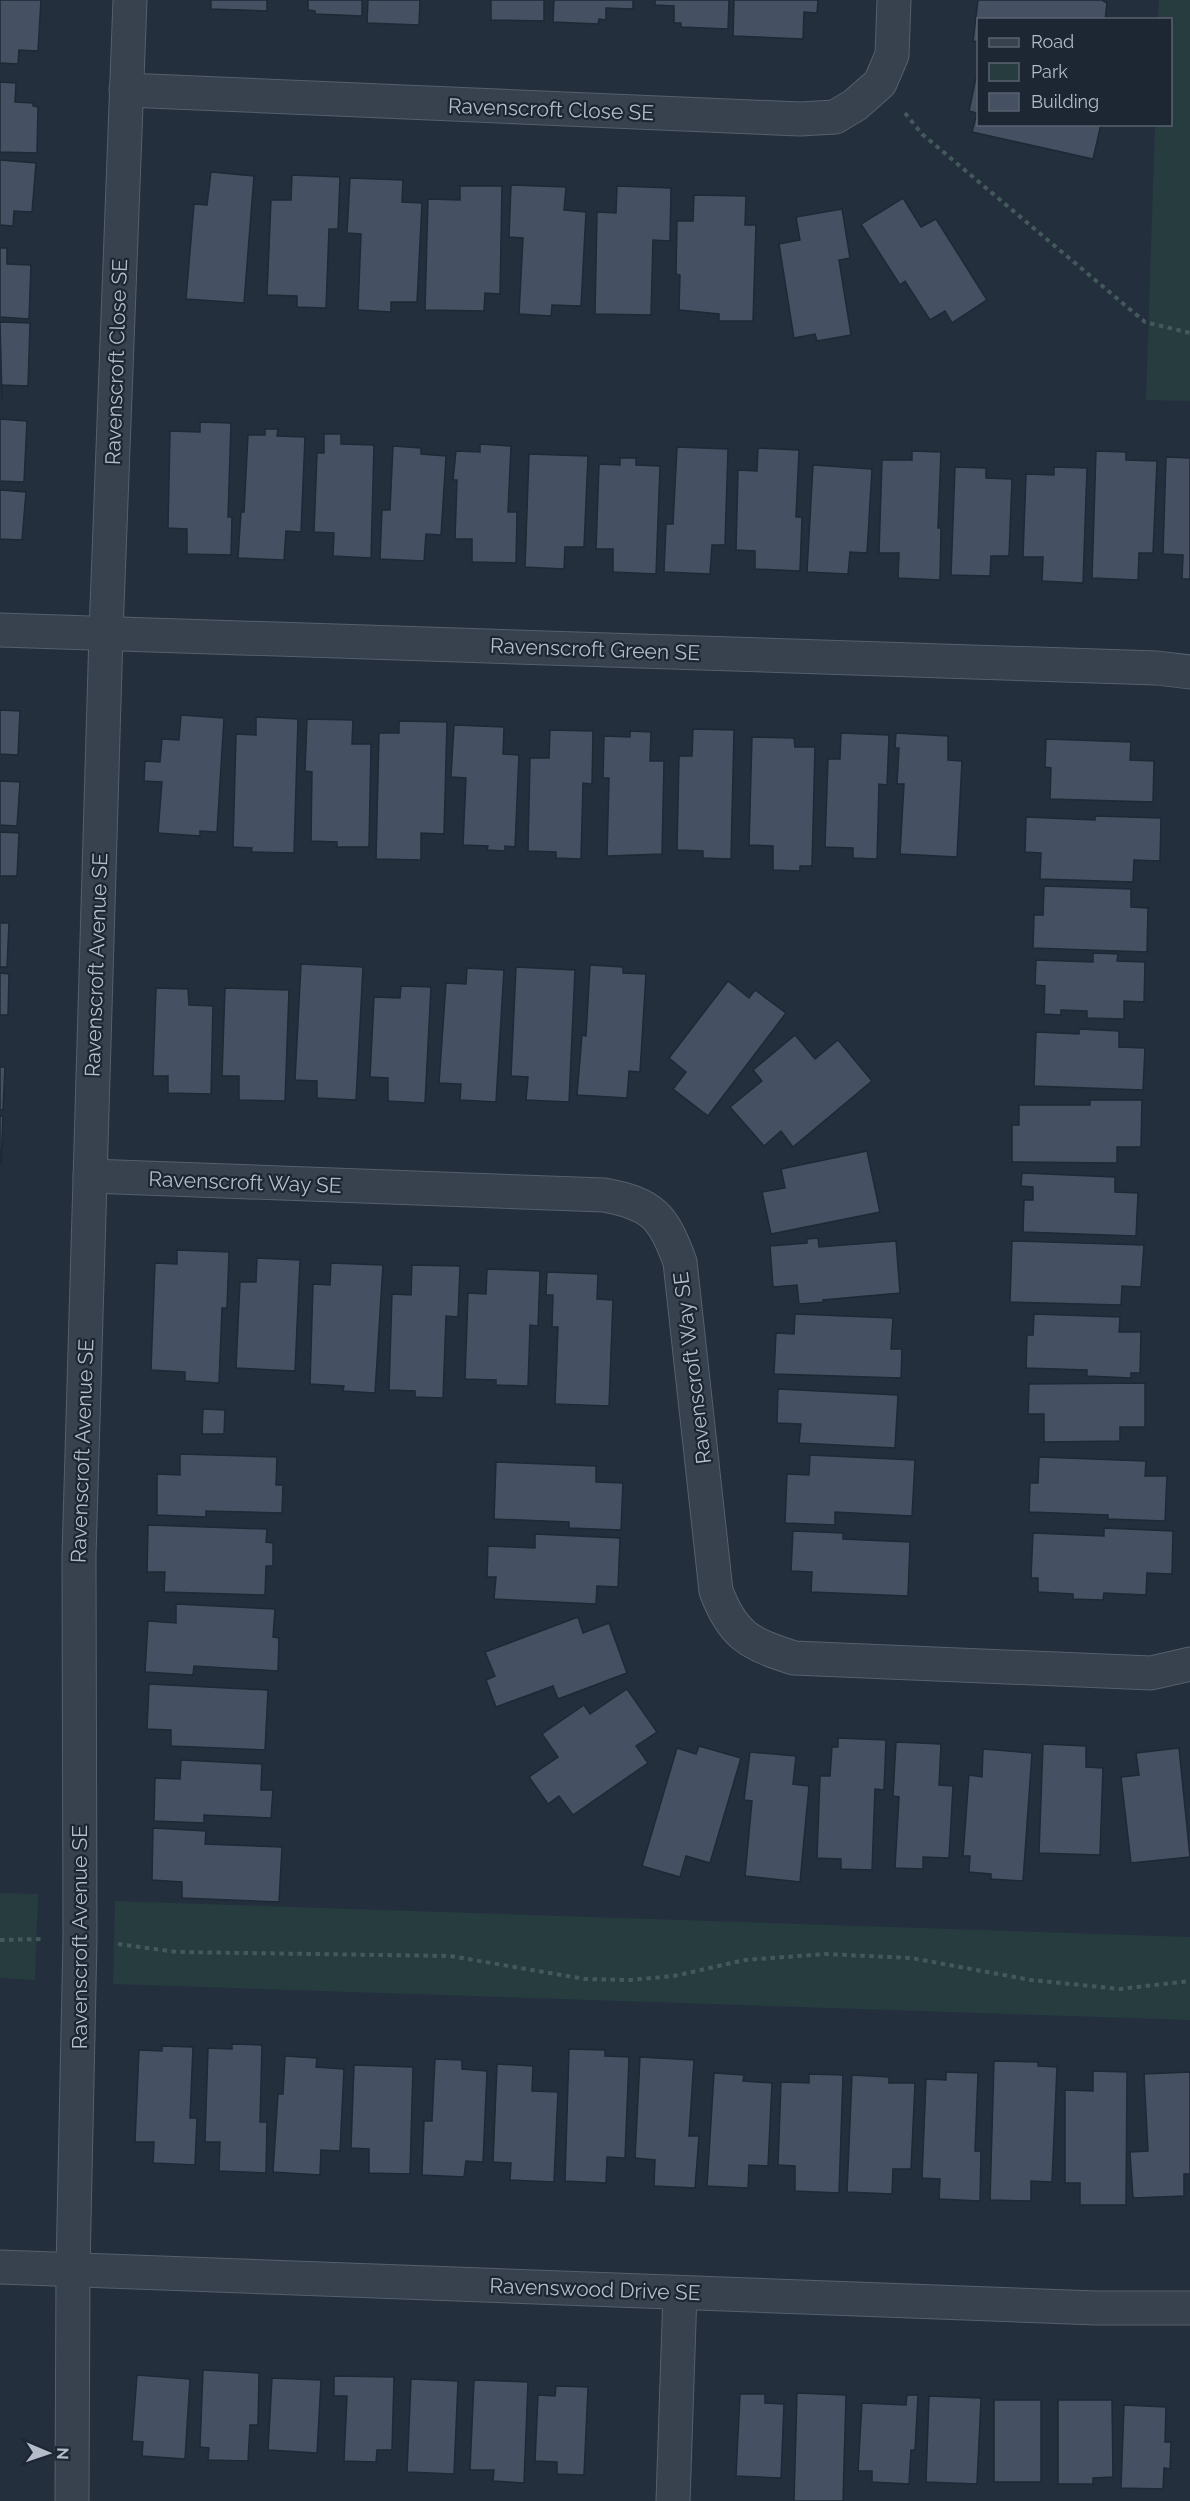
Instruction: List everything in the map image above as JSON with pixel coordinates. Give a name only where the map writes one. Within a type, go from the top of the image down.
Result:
[{"type":"street","name":"Ravenscroft Close SE","points":[[106,633],[130,0]]},
{"type":"street","name":"Ravenscroft Close SE","points":[[126,90],[800,119],[835,117],[855,105],[880,82],[892,55],[894,0]]},
{"type":"street","name":"Ravenscroft Green SE","points":[[0,630],[1146,667],[1190,672]]},
{"type":"street","name":"Ravenscroft Avenue SE","points":[[72,2501],[73,2269],[80,1938],[78,1556],[106,633]]},
{"type":"street","name":"Ravenscroft Way SE","points":[[90,1176],[604,1195],[630,1200],[653,1213],[668,1230],[680,1262],[716,1591],[726,1617],[743,1636],[765,1649],[794,1658],[1151,1673],[1190,1664]]},
{"type":"street","name":"Ravenswood Drive SE","points":[[0,2267],[1096,2308],[1190,2308]]},
{"type":"street","points":[[673,2501],[680,2293]]},
{"type":"path","points":[[880,82],[922,134],[1145,322],[1190,333]]},
{"type":"path","points":[[0,1940],[80,1938],[177,1952],[450,1956],[585,1979],[629,1980],[674,1976],[745,1960],[825,1954],[911,1958],[1030,1980],[1120,1989],[1190,1982]]},
{"type":"green space","points":[[1159,0],[1190,0],[1190,401],[1146,400],[1155,126],[1172,126],[1172,18],[1158,18]]},
{"type":"green space","points":[[0,1893],[38,1894],[35,1980],[0,1978]]},
{"type":"green space","points":[[115,1901],[1190,1937],[1190,2020],[113,1984]]},
{"type":"building","points":[[0,0],[41,0],[38,51],[19,50],[18,64],[0,63]]},
{"type":"building","points":[[211,0],[267,0],[267,11],[211,9]]},
{"type":"building","points":[[308,0],[362,0],[362,16],[315,14],[315,11],[308,10]]},
{"type":"building","points":[[368,0],[420,0],[419,25],[367,23]]},
{"type":"building","points":[[491,0],[544,0],[544,21],[491,20]]},
{"type":"building","points":[[554,0],[633,0],[633,9],[606,8],[606,20],[599,19],[598,24],[553,22]]},
{"type":"building","points":[[655,0],[729,0],[728,29],[681,27],[681,23],[674,23],[674,6],[655,5]]},
{"type":"building","points":[[734,0],[818,0],[817,13],[804,12],[803,39],[733,36]]},
{"type":"building","points":[[978,0],[1102,0],[1107,3],[1105,18],[977,18],[977,42],[973,41]]},
{"type":"building","points":[[977,73],[977,113],[969,111]]},
{"type":"building","points":[[0,82],[16,83],[15,102],[33,103],[33,106],[38,107],[37,153],[0,152]]},
{"type":"building","points":[[977,113],[977,126],[1101,126],[1093,159],[972,132]]},
{"type":"building","points":[[0,160],[36,163],[32,212],[14,211],[13,226],[0,225]]},
{"type":"building","points":[[211,172],[254,176],[244,303],[186,299],[194,204],[207,205]]},
{"type":"building","points":[[292,175],[340,177],[338,229],[329,229],[326,308],[297,307],[297,296],[267,295],[271,200],[291,200]]},
{"type":"building","points":[[350,178],[403,180],[402,202],[422,203],[417,302],[391,302],[391,312],[358,310],[361,234],[347,233]]},
{"type":"building","points":[[511,185],[566,187],[564,210],[586,212],[581,306],[552,305],[551,316],[519,314],[523,238],[509,237]]},
{"type":"building","points":[[460,186],[502,186],[500,294],[485,293],[484,311],[425,310],[428,199],[460,200]]},
{"type":"building","points":[[617,186],[671,188],[670,241],[653,240],[651,315],[595,314],[597,212],[616,213]]},
{"type":"building","points":[[694,195],[746,196],[745,225],[756,225],[753,321],[719,321],[719,314],[679,310],[680,275],[676,274],[677,221],[693,221]]},
{"type":"building","points":[[903,198],[921,227],[936,219],[987,300],[952,323],[945,311],[930,320],[905,281],[900,285],[861,224]]},
{"type":"building","points":[[842,209],[850,258],[839,260],[851,335],[817,341],[815,334],[794,338],[779,244],[800,240],[796,217]]},
{"type":"building","points":[[0,248],[7,248],[7,264],[31,265],[29,319],[0,317]]},
{"type":"building","points":[[0,322],[30,323],[28,386],[2,385],[2,399]]},
{"type":"building","points":[[0,419],[27,421],[24,482],[0,481]]},
{"type":"building","points":[[200,422],[231,423],[228,517],[232,517],[231,555],[187,554],[187,529],[168,528],[170,431],[200,432]]},
{"type":"building","points":[[265,429],[278,429],[277,436],[305,437],[301,532],[286,531],[284,560],[238,558],[241,512],[244,512],[248,435],[265,435]]},
{"type":"building","points":[[324,434],[341,434],[341,444],[374,445],[371,558],[333,556],[334,533],[314,532],[317,453],[324,453]]},
{"type":"building","points":[[480,444],[511,446],[508,512],[517,512],[516,563],[472,562],[472,539],[455,539],[457,480],[453,480],[456,451],[480,452]]},
{"type":"building","points":[[393,446],[421,448],[421,454],[446,456],[441,535],[426,534],[424,561],[380,559],[382,510],[390,510]]},
{"type":"building","points":[[677,447],[728,449],[725,545],[712,545],[710,574],[664,572],[666,524],[673,524]]},
{"type":"building","points":[[758,448],[799,450],[796,517],[802,517],[800,571],[755,569],[755,551],[736,550],[738,470],[757,471]]},
{"type":"building","points":[[912,451],[941,452],[938,528],[941,528],[940,580],[898,578],[899,553],[879,553],[882,460],[912,460]]},
{"type":"building","points":[[1096,451],[1126,452],[1126,460],[1157,461],[1153,553],[1139,553],[1138,580],[1092,578]]},
{"type":"building","points":[[529,454],[588,456],[584,547],[565,547],[564,569],[525,567]]},
{"type":"building","points":[[1166,457],[1190,458],[1190,579],[1182,579],[1183,555],[1163,554]]},
{"type":"building","points":[[620,458],[636,458],[636,465],[660,466],[656,574],[613,572],[613,549],[596,549],[599,464],[620,465]]},
{"type":"building","points":[[813,465],[872,469],[867,553],[850,552],[848,574],[807,572]]},
{"type":"building","points":[[955,467],[986,468],[986,478],[1012,479],[1009,556],[991,556],[990,576],[951,575]]},
{"type":"building","points":[[1054,467],[1087,468],[1083,583],[1042,581],[1043,557],[1023,557],[1026,474],[1054,475]]},
{"type":"building","points":[[0,490],[26,492],[22,540],[0,539]]},
{"type":"building","points":[[0,710],[20,711],[18,755],[0,754]]},
{"type":"building","points":[[181,715],[224,718],[217,832],[200,831],[200,836],[158,833],[162,782],[144,781],[145,761],[160,762],[162,739],[179,740]]},
{"type":"building","points":[[256,717],[298,719],[294,853],[251,852],[252,848],[233,847],[236,734],[256,735]]},
{"type":"building","points":[[307,719],[353,720],[352,744],[371,744],[369,847],[337,847],[337,842],[311,841],[312,772],[305,771]]},
{"type":"building","points":[[399,721],[447,722],[444,834],[421,833],[421,860],[376,859],[379,733],[399,733]]},
{"type":"building","points":[[454,725],[504,727],[503,754],[519,755],[515,847],[505,846],[505,851],[487,850],[488,846],[463,845],[466,778],[451,777]]},
{"type":"building","points":[[693,729],[734,730],[731,859],[703,858],[703,851],[677,850],[679,756],[692,756]]},
{"type":"building","points":[[550,730],[593,731],[592,784],[583,783],[581,859],[556,858],[556,852],[528,851],[530,758],[549,758]]},
{"type":"building","points":[[630,731],[651,732],[650,761],[664,761],[662,854],[607,856],[609,778],[603,778],[604,736],[630,737]]},
{"type":"building","points":[[841,733],[889,735],[887,785],[879,784],[877,859],[853,858],[853,848],[825,847],[828,759],[840,759]]},
{"type":"building","points":[[896,733],[948,736],[948,760],[962,761],[957,857],[900,854],[904,784],[897,784],[899,748],[895,748]]},
{"type":"building","points":[[752,737],[794,738],[795,747],[815,747],[812,866],[800,866],[800,871],[773,870],[773,846],[749,845]]},
{"type":"building","points":[[1046,739],[1131,742],[1130,760],[1154,761],[1153,802],[1050,799],[1051,768],[1045,767]]},
{"type":"building","points":[[0,781],[20,782],[17,826],[0,825]]},
{"type":"building","points":[[1095,816],[1161,818],[1160,861],[1134,860],[1133,882],[1040,879],[1041,853],[1025,852],[1026,817],[1095,820]]},
{"type":"building","points":[[0,832],[19,833],[17,876],[0,876]]},
{"type":"building","points":[[1044,886],[1131,889],[1131,907],[1148,908],[1147,952],[1033,948],[1034,915],[1043,915]]},
{"type":"building","points":[[0,923],[9,923],[7,967],[0,967]]},
{"type":"building","points":[[1093,953],[1118,954],[1117,961],[1145,962],[1144,1002],[1124,1001],[1124,1019],[1087,1018],[1087,1011],[1061,1010],[1061,1015],[1044,1014],[1045,986],[1035,985],[1036,960],[1093,962]]},
{"type":"building","points":[[301,964],[363,967],[356,1100],[317,1098],[317,1081],[295,1080]]},
{"type":"building","points":[[590,965],[623,967],[623,973],[646,974],[640,1072],[629,1071],[627,1098],[577,1095],[582,1035],[586,1036]]},
{"type":"building","points":[[516,967],[575,970],[569,1102],[526,1100],[528,1077],[511,1076]]},
{"type":"building","points":[[467,968],[504,970],[496,1102],[460,1100],[461,1084],[439,1083],[446,983],[466,984]]},
{"type":"building","points":[[0,973],[9,974],[8,1015],[0,1015]]},
{"type":"building","points":[[728,981],[749,998],[755,990],[786,1013],[708,1116],[673,1089],[686,1072],[669,1058]]},
{"type":"building","points":[[401,986],[431,987],[425,1103],[388,1101],[388,1078],[370,1077],[374,997],[400,998]]},
{"type":"building","points":[[156,988],[188,989],[189,1005],[213,1006],[211,1094],[168,1093],[168,1076],[153,1076]]},
{"type":"building","points":[[225,988],[289,990],[285,1101],[239,1100],[239,1076],[222,1076]]},
{"type":"building","points":[[1079,1029],[1119,1031],[1119,1047],[1145,1048],[1143,1090],[1034,1086],[1036,1032],[1079,1034]]},
{"type":"building","points":[[795,1035],[815,1059],[838,1040],[872,1081],[793,1147],[781,1131],[764,1146],[730,1107],[762,1081],[753,1070]]},
{"type":"building","points":[[0,1067],[5,1067],[3,1110],[0,1110]]},
{"type":"building","points":[[1090,1100],[1142,1100],[1141,1147],[1117,1147],[1117,1163],[1012,1162],[1012,1125],[1019,1125],[1019,1105],[1090,1105]]},
{"type":"building","points":[[0,1116],[3,1116],[1,1164],[0,1164]]},
{"type":"building","points":[[867,1151],[880,1212],[771,1234],[762,1192],[785,1188],[781,1169]]},
{"type":"building","points":[[1022,1173],[1115,1177],[1115,1192],[1138,1193],[1136,1236],[1023,1232],[1024,1200],[1033,1200],[1033,1187],[1021,1186]]},
{"type":"building","points":[[818,1238],[819,1247],[896,1241],[900,1293],[799,1304],[797,1285],[773,1287],[770,1246],[807,1243],[807,1239]]},
{"type":"building","points":[[1012,1241],[1144,1245],[1141,1287],[1122,1286],[1121,1305],[1010,1302]]},
{"type":"building","points":[[177,1250],[229,1252],[227,1308],[222,1308],[219,1383],[185,1381],[185,1372],[151,1370],[155,1263],[177,1264]]},
{"type":"building","points":[[257,1258],[300,1260],[295,1371],[236,1368],[240,1282],[256,1282]]},
{"type":"building","points":[[331,1263],[383,1265],[375,1393],[343,1391],[344,1386],[310,1384],[313,1284],[330,1285]]},
{"type":"building","points":[[412,1265],[460,1266],[458,1317],[446,1316],[443,1398],[415,1397],[415,1391],[389,1390],[392,1294],[411,1295]]},
{"type":"building","points":[[487,1269],[540,1271],[538,1326],[530,1325],[528,1386],[496,1385],[496,1380],[465,1379],[468,1293],[486,1294]]},
{"type":"building","points":[[547,1272],[598,1274],[597,1299],[613,1300],[609,1406],[555,1404],[558,1327],[552,1327],[553,1295],[546,1295]]},
{"type":"building","points":[[795,1314],[893,1318],[891,1349],[902,1349],[901,1378],[774,1374],[776,1333],[794,1334]]},
{"type":"building","points":[[1034,1314],[1120,1317],[1119,1332],[1141,1332],[1140,1373],[1131,1373],[1131,1378],[1087,1376],[1087,1370],[1026,1368],[1027,1335],[1033,1335]]},
{"type":"building","points":[[1145,1383],[1145,1427],[1120,1427],[1120,1441],[1044,1442],[1044,1414],[1028,1414],[1029,1384]]},
{"type":"building","points":[[778,1389],[898,1395],[895,1448],[799,1443],[801,1424],[777,1423]]},
{"type":"building","points":[[203,1409],[225,1410],[224,1434],[202,1434]]},
{"type":"building","points":[[180,1454],[277,1457],[276,1485],[283,1485],[282,1513],[206,1511],[206,1517],[157,1515],[157,1474],[180,1475]]},
{"type":"building","points":[[810,1455],[915,1460],[912,1516],[835,1512],[835,1525],[785,1523],[787,1474],[809,1475]]},
{"type":"building","points":[[1039,1457],[1146,1461],[1145,1476],[1167,1476],[1165,1521],[1108,1519],[1108,1515],[1029,1512],[1030,1483],[1038,1483]]},
{"type":"building","points":[[496,1462],[596,1466],[596,1482],[623,1483],[621,1530],[569,1528],[569,1522],[494,1519]]},
{"type":"building","points":[[148,1525],[267,1529],[266,1542],[273,1543],[273,1566],[266,1566],[265,1595],[164,1592],[165,1572],[147,1572]]},
{"type":"building","points":[[1104,1528],[1173,1531],[1172,1574],[1147,1573],[1146,1595],[1104,1593],[1103,1600],[1073,1599],[1073,1594],[1038,1592],[1038,1578],[1031,1578],[1033,1533],[1104,1536]]},
{"type":"building","points":[[793,1531],[843,1533],[843,1539],[910,1542],[908,1596],[811,1592],[812,1572],[791,1571]]},
{"type":"building","points":[[535,1534],[620,1538],[618,1587],[597,1586],[596,1604],[494,1599],[496,1577],[487,1577],[488,1546],[535,1548]]},
{"type":"building","points":[[176,1604],[275,1609],[273,1637],[279,1638],[278,1671],[194,1666],[193,1675],[145,1672],[148,1621],[176,1623]]},
{"type":"building","points":[[578,1617],[583,1633],[609,1623],[627,1673],[558,1699],[553,1686],[496,1707],[486,1680],[495,1676],[485,1652]]},
{"type":"building","points":[[149,1684],[268,1690],[265,1750],[171,1746],[171,1730],[147,1729]]},
{"type":"building","points":[[627,1689],[657,1732],[636,1746],[648,1763],[573,1815],[559,1796],[548,1804],[529,1777],[558,1757],[542,1734],[584,1705],[590,1714]]},
{"type":"building","points":[[838,1738],[886,1740],[884,1790],[875,1789],[872,1870],[841,1869],[841,1859],[817,1858],[820,1776],[830,1776],[832,1747],[838,1747]]},
{"type":"building","points":[[896,1742],[941,1744],[939,1785],[953,1786],[949,1858],[923,1857],[923,1869],[895,1868],[899,1797],[893,1796]]},
{"type":"building","points":[[1043,1744],[1086,1746],[1086,1767],[1103,1768],[1100,1855],[1039,1853]]},
{"type":"building","points":[[699,1746],[741,1758],[710,1863],[686,1856],[680,1877],[642,1866],[677,1748],[696,1754]]},
{"type":"building","points":[[1179,1748],[1190,1857],[1131,1863],[1121,1777],[1139,1775],[1136,1753]]},
{"type":"building","points":[[983,1749],[1032,1753],[1023,1881],[991,1879],[991,1874],[969,1872],[970,1856],[963,1856],[969,1775],[982,1777]]},
{"type":"building","points":[[750,1752],[796,1756],[793,1784],[809,1786],[800,1882],[745,1876],[752,1801],[744,1800]]},
{"type":"building","points":[[181,1760],[262,1764],[261,1790],[273,1790],[271,1818],[204,1815],[204,1823],[154,1821],[155,1778],[180,1779]]},
{"type":"building","points":[[153,1828],[206,1831],[205,1844],[282,1847],[279,1902],[182,1898],[182,1882],[152,1880]]},
{"type":"building","points":[[232,2044],[262,2045],[260,2122],[267,2122],[266,2173],[219,2171],[220,2142],[205,2142],[208,2048],[232,2049]]},
{"type":"building","points":[[162,2046],[193,2047],[190,2118],[197,2118],[195,2165],[153,2163],[154,2142],[135,2142],[139,2050],[162,2051]]},
{"type":"building","points":[[569,2049],[605,2050],[605,2056],[629,2057],[625,2158],[607,2157],[606,2183],[565,2181]]},
{"type":"building","points":[[285,2056],[317,2058],[316,2067],[344,2069],[340,2151],[321,2150],[320,2175],[273,2172],[278,2094],[283,2094]]},
{"type":"building","points":[[640,2057],[694,2060],[689,2136],[699,2136],[695,2188],[654,2186],[655,2160],[635,2158]]},
{"type":"building","points":[[435,2059],[462,2060],[462,2069],[487,2071],[483,2162],[466,2161],[464,2177],[422,2175],[424,2121],[432,2121]]},
{"type":"building","points":[[994,2061],[1038,2062],[1038,2066],[1057,2067],[1052,2182],[1031,2181],[1031,2201],[990,2200]]},
{"type":"building","points":[[497,2064],[533,2066],[532,2091],[558,2092],[554,2182],[510,2180],[511,2163],[493,2162]]},
{"type":"building","points":[[354,2065],[413,2067],[410,2174],[369,2173],[369,2149],[351,2148]]},
{"type":"building","points":[[1093,2071],[1127,2072],[1126,2205],[1080,2205],[1080,2183],[1065,2183],[1065,2090],[1093,2091]]},
{"type":"building","points":[[946,2072],[978,2073],[975,2151],[981,2151],[980,2201],[939,2199],[940,2179],[922,2178],[926,2079],[946,2080]]},
{"type":"building","points":[[1190,2072],[1190,2174],[1184,2174],[1184,2196],[1133,2198],[1130,2152],[1148,2151],[1144,2074]]},
{"type":"building","points":[[714,2073],[744,2075],[743,2081],[772,2083],[768,2166],[749,2165],[748,2188],[707,2186]]},
{"type":"building","points":[[809,2074],[843,2075],[839,2193],[795,2191],[795,2166],[778,2165],[781,2082],[809,2083]]},
{"type":"building","points":[[852,2075],[889,2077],[889,2083],[915,2083],[911,2169],[893,2169],[892,2194],[847,2192]]},
{"type":"building","points":[[203,2370],[259,2373],[258,2425],[250,2425],[248,2461],[208,2460],[209,2448],[200,2447]]},
{"type":"building","points":[[137,2375],[190,2379],[185,2459],[142,2456],[143,2442],[132,2441]]},
{"type":"building","points":[[334,2376],[394,2377],[392,2450],[377,2450],[376,2462],[344,2461],[347,2396],[334,2396]]},
{"type":"building","points":[[272,2378],[321,2380],[317,2453],[268,2450]]},
{"type":"building","points":[[411,2379],[458,2381],[454,2474],[407,2472]]},
{"type":"building","points":[[474,2380],[528,2382],[524,2483],[493,2481],[494,2470],[470,2470]]},
{"type":"building","points":[[556,2386],[588,2387],[584,2475],[557,2474],[557,2462],[535,2461],[538,2395],[555,2396]]},
{"type":"building","points":[[797,2393],[846,2395],[843,2501],[794,2501]]},
{"type":"building","points":[[740,2394],[765,2394],[765,2403],[784,2404],[781,2478],[736,2476]]},
{"type":"building","points":[[907,2395],[918,2395],[915,2450],[911,2450],[909,2484],[872,2482],[872,2471],[858,2471],[862,2403],[906,2405]]},
{"type":"building","points":[[929,2396],[981,2398],[977,2484],[926,2482]]},
{"type":"building","points":[[994,2400],[1041,2400],[1041,2482],[994,2482]]},
{"type":"building","points":[[1058,2400],[1112,2400],[1113,2477],[1093,2478],[1093,2484],[1058,2484]]},
{"type":"building","points":[[1124,2405],[1166,2407],[1165,2442],[1171,2442],[1170,2469],[1164,2468],[1163,2489],[1121,2488]]}]
